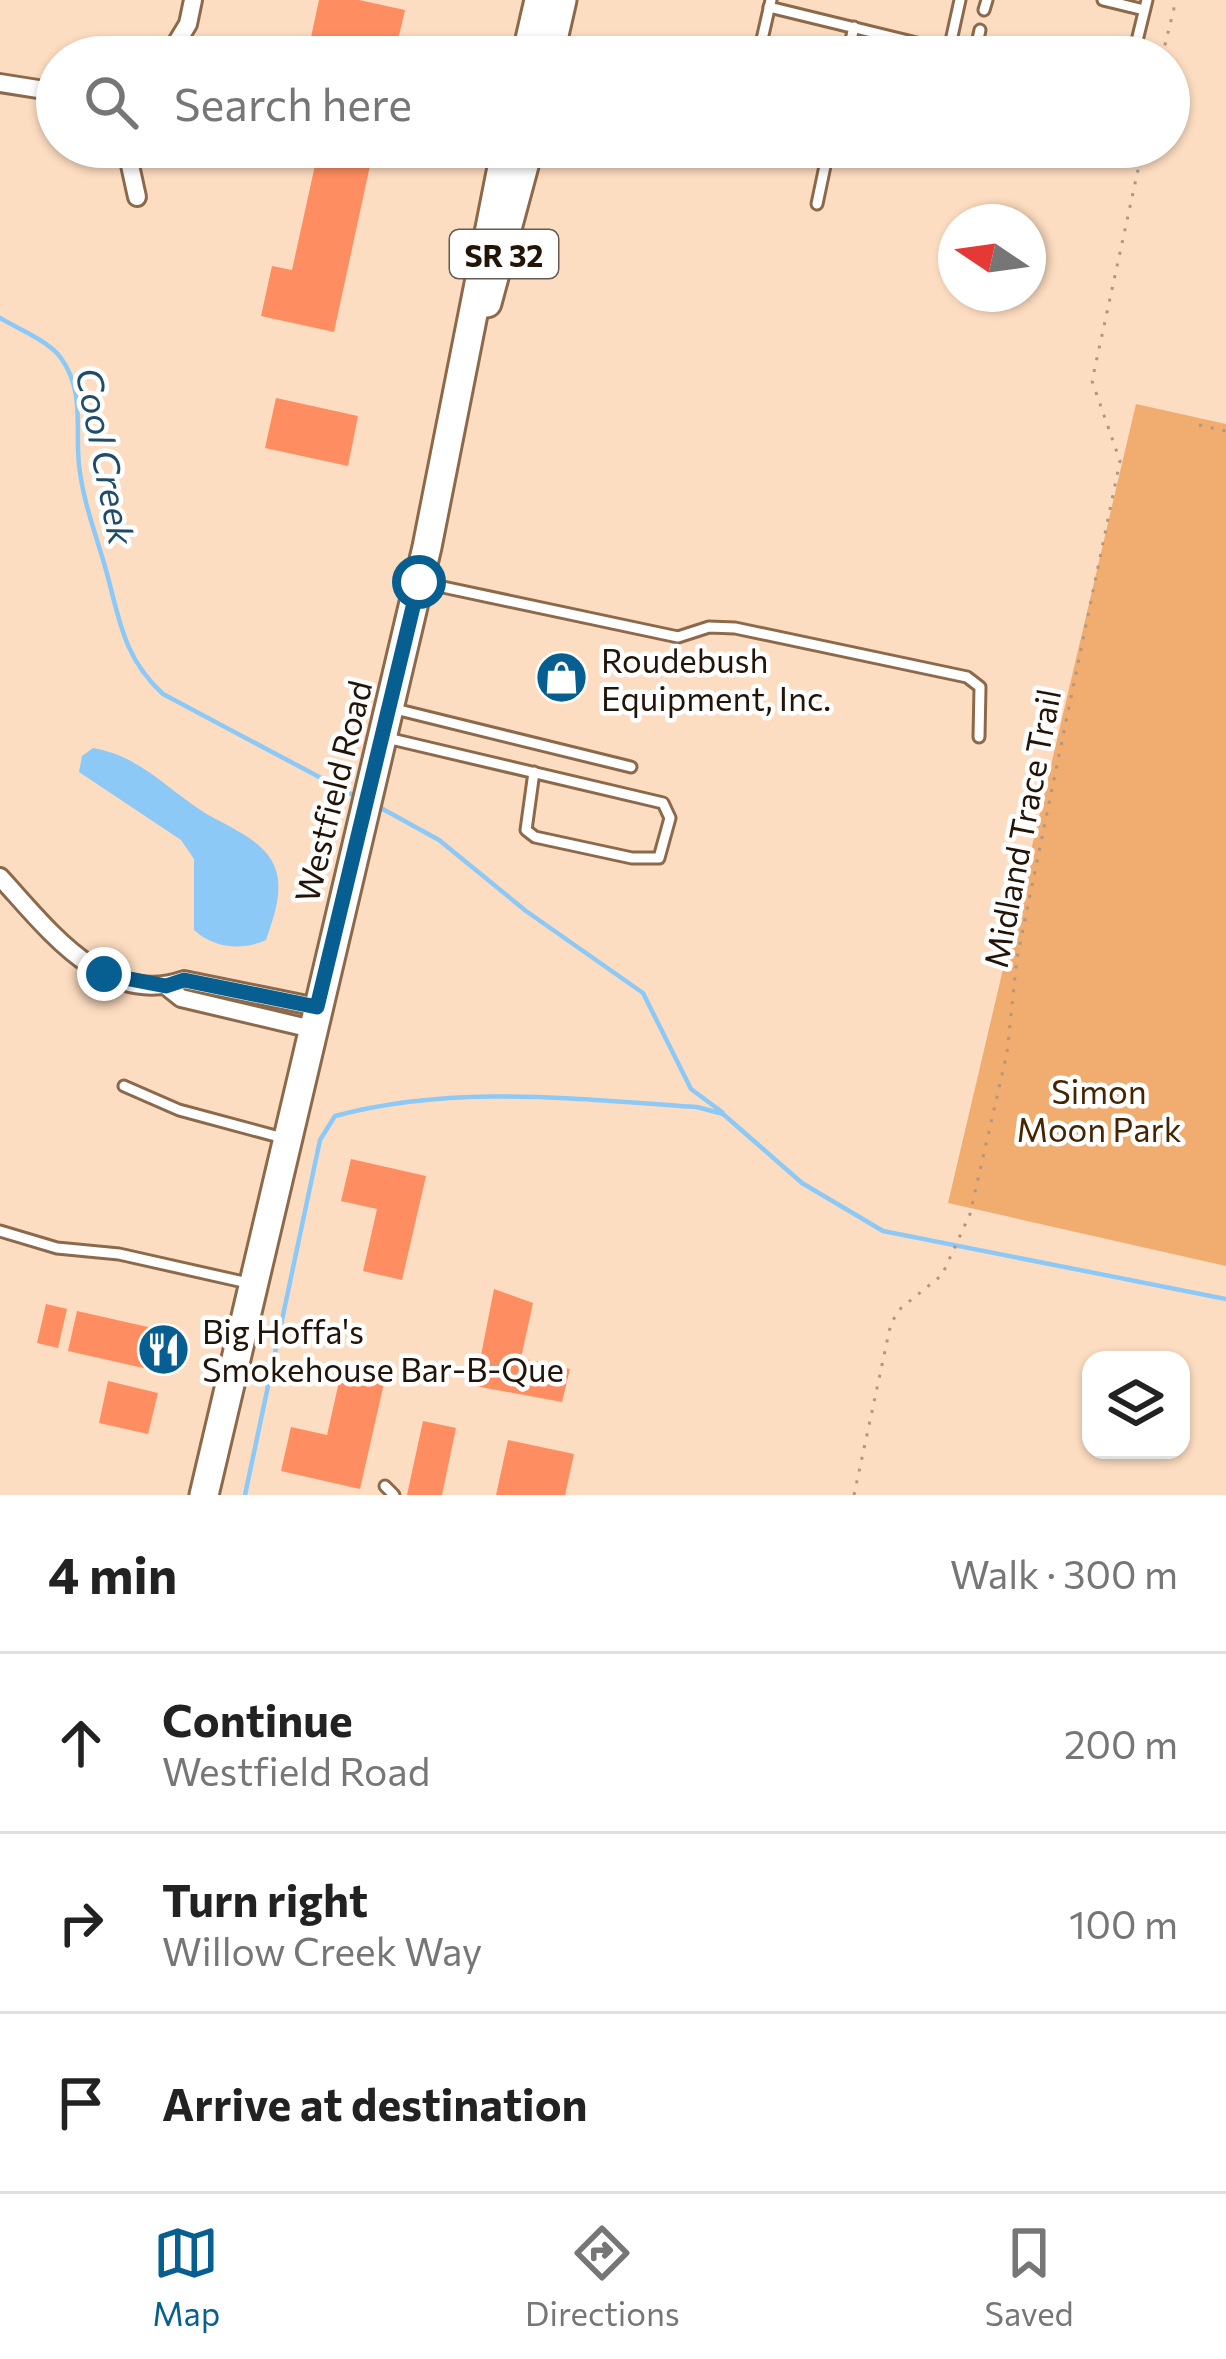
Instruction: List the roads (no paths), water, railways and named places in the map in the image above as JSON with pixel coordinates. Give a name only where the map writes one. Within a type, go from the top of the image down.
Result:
[{"type":"main road","points":[[531,36],[539,0]]},
{"type":"main road","points":[[554,36],[562,0]]},
{"type":"main road","name":"Westfield Road","points":[[253,1284],[419,582],[468,358],[483,249],[501,168]]},
{"type":"main road","name":"Westfield Road","points":[[468,358],[504,254],[524,168]]},
{"type":"main road","name":"SR 32","points":[[204,1495],[253,1284]]},
{"type":"street","points":[[181,36],[193,0]]},
{"type":"street","points":[[0,83],[36,89]]},
{"type":"street","points":[[131,168],[137,197]]},
{"type":"street","points":[[0,877],[87,965],[104,974],[166,986],[181,998],[314,1018]]},
{"type":"lane","points":[[797,14],[800,0]]},
{"type":"lane","points":[[952,36],[960,0]]},
{"type":"lane","points":[[1103,0],[1145,5],[1138,36]]},
{"type":"lane","points":[[763,36],[770,4],[891,36]]},
{"type":"lane","points":[[852,36],[854,27]]},
{"type":"lane","points":[[979,36],[980,30]]},
{"type":"lane","points":[[817,204],[825,168]]},
{"type":"lane","points":[[419,582],[679,637],[709,627],[734,628],[967,677],[980,687],[979,737]]},
{"type":"lane","points":[[389,708],[631,767]]},
{"type":"lane","points":[[382,736],[535,772],[663,803],[670,818],[658,858],[632,858],[535,837],[526,830],[535,772]]},
{"type":"lane","points":[[124,1086],[179,1110],[287,1139]]},
{"type":"lane","points":[[0,1231],[57,1248],[119,1254],[253,1284]]},
{"type":"lane","points":[[385,1486],[394,1495]]},
{"type":"water","points":[[93,748],[137,764],[265,852],[277,874],[278,891],[266,940],[228,946],[194,930],[194,859],[181,840],[79,772],[82,756]]},
{"type":"waterway","name":"Cool Creek","points":[[0,318],[49,346],[68,371],[76,397],[86,502],[123,633],[149,680],[163,694],[353,795]]},
{"type":"waterway","name":"Cool Creek","points":[[381,808],[439,840],[526,911],[643,993],[691,1089],[722,1112]]},
{"type":"waterway","points":[[245,1495],[320,1140],[335,1116],[380,1106],[515,1096],[697,1107],[723,1114],[802,1183],[883,1231],[1226,1299]]},
{"type":"place","name":"Roudebush Equipment, Inc.","points":[[562,678]]},
{"type":"place","name":"Big Hoffa's Smokehouse Bar-B-Que","points":[[163,1349]]},
{"type":"park label","name":"Simon Moon Park","points":[[1099,1109]]}]
